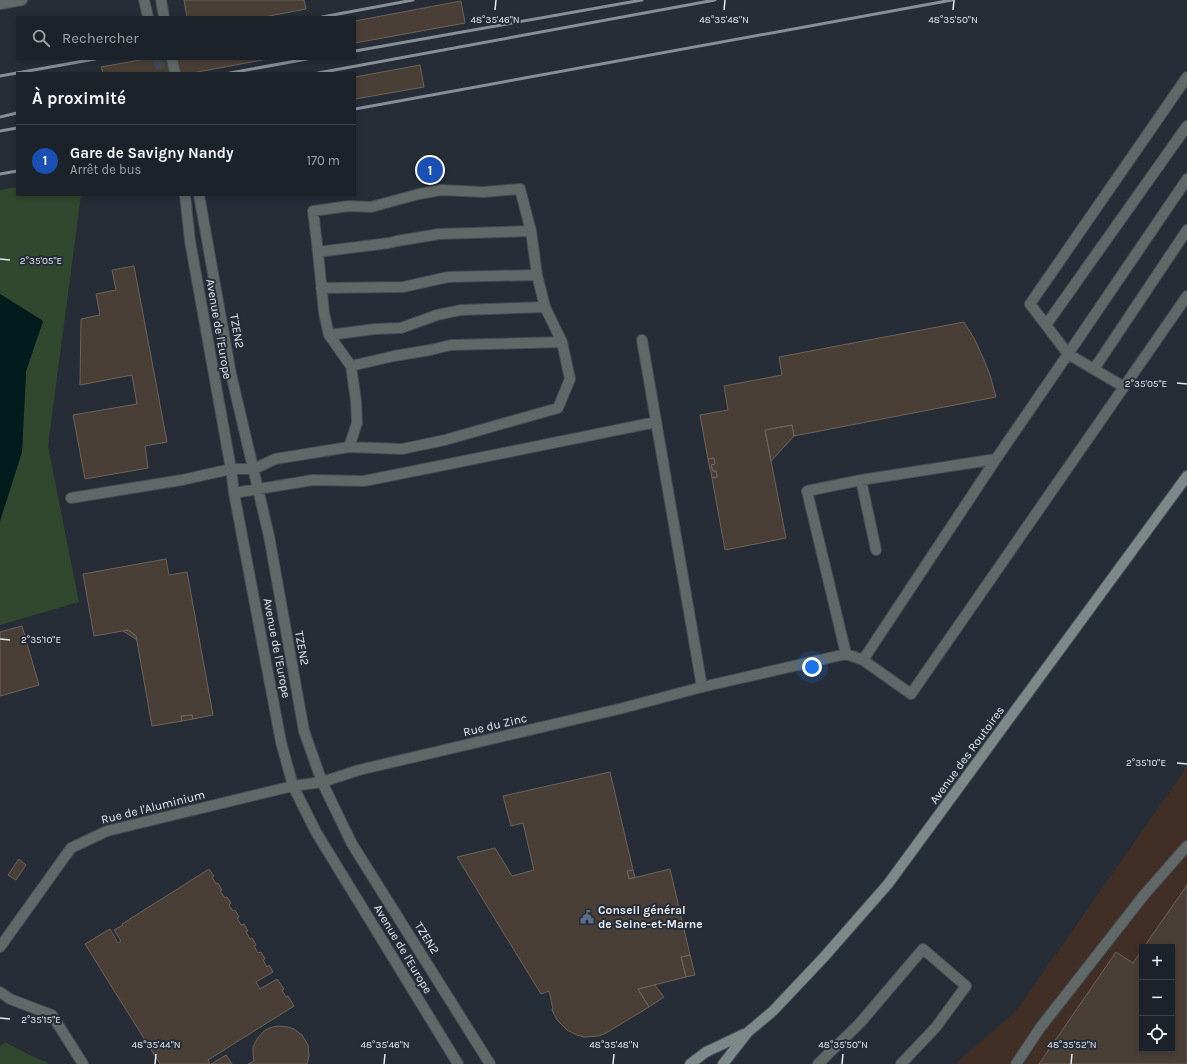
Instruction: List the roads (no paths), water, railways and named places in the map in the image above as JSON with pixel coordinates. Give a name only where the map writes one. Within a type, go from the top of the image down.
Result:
[{"type":"street","points":[[0,4],[22,0]]},
{"type":"street","points":[[144,0],[148,16]]},
{"type":"street","points":[[161,0],[164,16]]},
{"type":"street","points":[[172,60],[175,72]]},
{"type":"street","points":[[1124,387],[1068,354],[1030,304],[1187,77]]},
{"type":"street","points":[[1046,325],[1187,126]]},
{"type":"street","points":[[863,660],[996,459],[1187,179]]},
{"type":"street","points":[[71,498],[182,480],[230,469],[254,468],[275,459],[349,447],[402,449],[444,440],[558,408],[570,379],[562,342],[545,307],[537,275],[531,231],[520,189],[484,192],[441,190],[371,206],[349,206],[313,211],[324,313],[329,335],[350,366],[356,401],[356,422],[349,447]]},
{"type":"street","name":"Avenue de l'Europe","points":[[185,196],[190,241],[234,493],[281,742],[293,786],[316,832],[458,1064]]},
{"type":"street","name":"TZEN2","points":[[200,196],[231,374],[269,536],[304,731],[322,782],[352,844],[490,1064]]},
{"type":"street","points":[[1094,369],[1187,230]]},
{"type":"street","points":[[318,252],[389,243],[439,234],[531,231]]},
{"type":"street","points":[[321,288],[403,287],[448,277],[537,275]]},
{"type":"street","points":[[996,459],[861,480],[807,491],[846,654],[863,660],[911,694],[1187,296]]},
{"type":"street","points":[[329,335],[375,329],[401,328],[437,315],[462,310],[545,307]]},
{"type":"street","points":[[642,340],[702,687]]},
{"type":"street","points":[[350,366],[451,345],[562,342]]},
{"type":"street","points":[[234,493],[313,480],[364,481],[656,422]]},
{"type":"street","name":"Avenue des Routoires","points":[[722,1064],[748,1032],[824,957],[888,884],[1187,476]]},
{"type":"street","points":[[861,480],[876,550]]},
{"type":"street","name":"Rue du Zinc","points":[[293,786],[322,782],[359,770],[623,708],[702,687],[846,654]]},
{"type":"street","name":"Rue de l'Aluminium","points":[[0,947],[71,848],[107,831],[293,786]]},
{"type":"street","points":[[1016,1064],[1040,1028],[1144,895],[1187,846]]},
{"type":"street","points":[[818,1064],[860,1023],[923,949],[966,986],[936,1027],[901,1064]]},
{"type":"street","points":[[0,992],[10,999],[52,1015],[83,1064]]},
{"type":"street","name":"Avenue des Routoires","points":[[690,1064],[706,1052],[748,1032]]},
{"type":"tunnel","points":[[158,60],[161,72]]},
{"type":"railway","points":[[327,16],[413,0]]},
{"type":"railway","points":[[356,51],[642,0]]},
{"type":"railway","points":[[323,72],[715,0]]},
{"type":"railway","points":[[356,109],[952,0]]},
{"type":"railway","points":[[22,72],[89,60]]},
{"type":"railway","points":[[236,72],[302,60]]},
{"type":"railway","points":[[0,76],[16,73]]},
{"type":"railway","points":[[0,117],[16,113]]},
{"type":"railway","points":[[0,131],[16,128]]},
{"type":"railway","points":[[0,174],[16,171]]},
{"type":"place","name":"Gare de Savigny Nandy","points":[[430,170]]},
{"type":"place","name":"Conseil général de Seine-et-Marne","points":[[587,917]]}]
